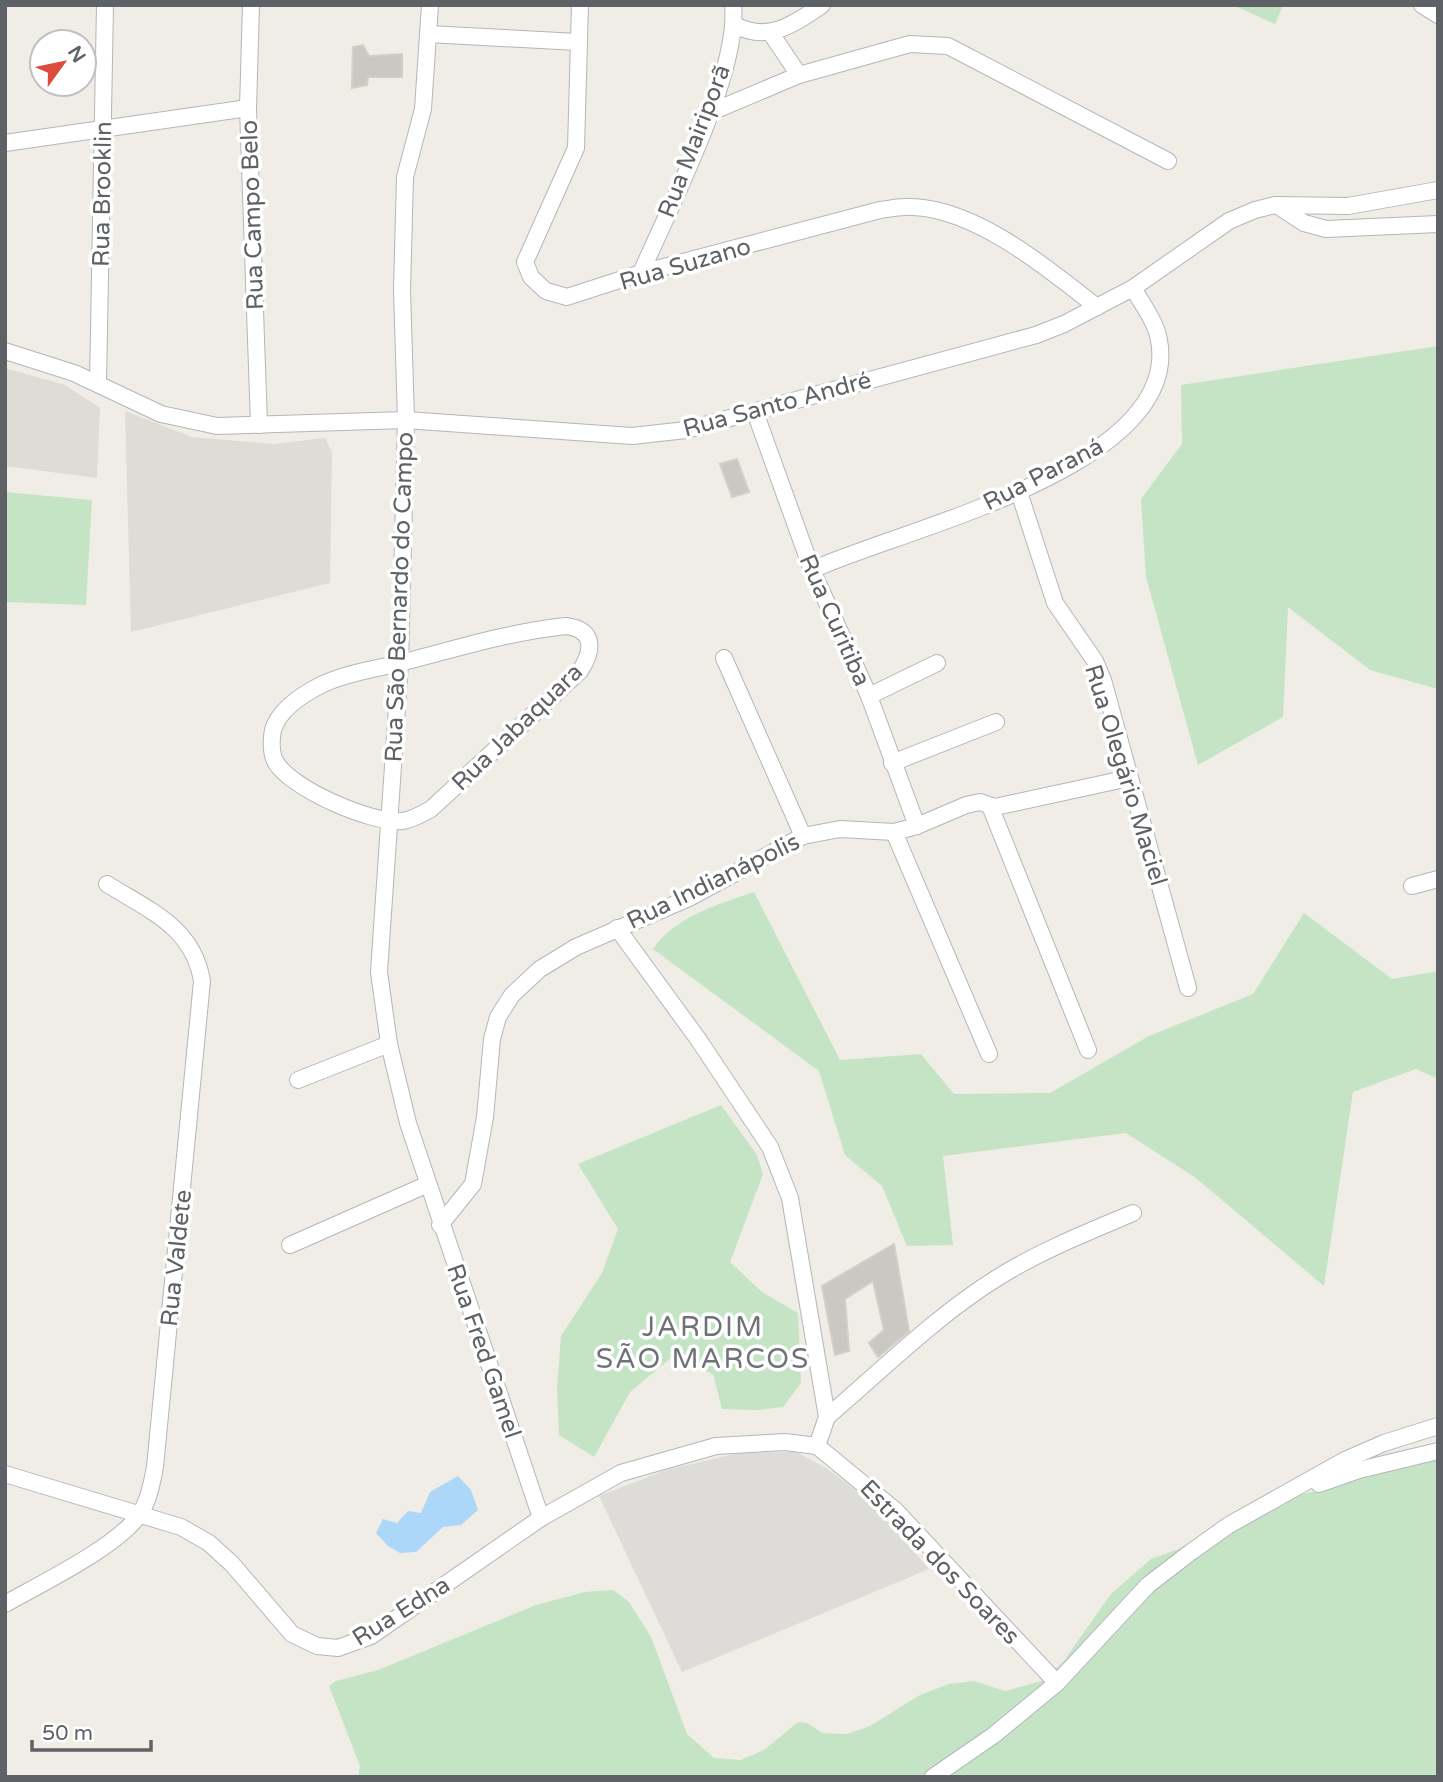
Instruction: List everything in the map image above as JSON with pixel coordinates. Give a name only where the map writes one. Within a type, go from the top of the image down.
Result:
[{"type":"street","name":"Rua Brooklin","points":[[98,383],[105,5]]},
{"type":"street","name":"Rua Campo Belo","points":[[251,5],[248,108],[259,425]]},
{"type":"street","name":"Rua São Bernardo do Campo","points":[[426,1185],[389,1044],[379,972],[387,821],[400,663],[406,420],[402,290],[405,177],[423,109],[430,5]]},
{"type":"street","name":"Rua Suzano","points":[[580,5],[580,110],[576,148],[525,262],[531,276],[546,291],[567,297],[641,273],[880,210],[911,206],[938,210],[969,221],[1052,272],[1097,307]]},
{"type":"street","name":"Rua Mairiporã","points":[[641,273],[709,113],[735,25],[733,5]]},
{"type":"street","points":[[735,25],[750,33],[770,32],[796,22],[822,5]]},
{"type":"street","points":[[1422,5],[1438,15]]},
{"type":"street","points":[[770,32],[799,75]]},
{"type":"street","points":[[428,34],[578,42]]},
{"type":"street","points":[[709,113],[799,75],[910,44],[948,47],[1168,161]]},
{"type":"street","points":[[5,143],[248,108]]},
{"type":"street","name":"Rua Santo André","points":[[5,351],[98,383],[160,414],[217,426],[406,420],[632,436],[686,430],[1036,335],[1133,288],[1229,221],[1255,209],[1275,205],[1348,206],[1438,190]]},
{"type":"street","points":[[1275,205],[1304,223],[1326,229],[1438,224]]},
{"type":"street","name":"Rua Paraná","points":[[812,570],[850,552],[1019,492],[1099,449],[1139,414],[1157,373],[1160,349],[1156,328],[1133,288]]},
{"type":"street","name":"Rua Curitiba","points":[[755,412],[812,570],[869,696],[917,826]]},
{"type":"street","name":"Rua Olegário Maciel","points":[[1019,492],[1055,603],[1095,661],[1102,680],[1188,988]]},
{"type":"street","name":"Rua Jabaquara","points":[[566,626],[586,635],[590,656],[572,679],[431,809],[403,821],[387,821],[354,812],[298,784],[275,761],[272,748],[273,728],[289,707],[325,683],[514,633],[566,626]]},
{"type":"street","points":[[724,658],[803,836]]},
{"type":"street","points":[[869,696],[937,663]]},
{"type":"street","points":[[892,763],[996,722]]},
{"type":"street","name":"Rua Indianápolis","points":[[440,1225],[473,1184],[485,1117],[492,1039],[498,1017],[512,995],[540,969],[576,947],[689,898],[803,836],[840,829],[894,832],[917,826],[966,804],[980,802],[990,806],[1054,797],[1129,778]]},
{"type":"street","points":[[990,806],[1088,1050]]},
{"type":"street","points":[[894,832],[989,1054]]},
{"type":"street","points":[[1412,886],[1438,879]]},
{"type":"street","name":"Rua Valdete","points":[[107,884],[171,924],[189,942],[198,958],[202,981],[155,1467],[149,1493],[140,1514]]},
{"type":"street","points":[[541,1518],[621,1473],[655,1461],[716,1446],[751,1442],[817,1446],[827,1417],[789,1198],[770,1147],[698,1039],[617,928]]},
{"type":"street","points":[[298,1080],[389,1044]]},
{"type":"street","points":[[290,1245],[426,1185]]},
{"type":"street","name":"Rua Fred Gamel","points":[[426,1185],[541,1518]]},
{"type":"street","points":[[827,1417],[943,1318],[995,1279],[1046,1250],[1133,1213]]},
{"type":"street","points":[[933,1777],[994,1735],[1057,1683],[1148,1585],[1229,1525],[1289,1494],[1345,1460],[1384,1443],[1438,1426]]},
{"type":"street","name":"Estrada dos Soares","points":[[817,1446],[896,1511],[1057,1683]]},
{"type":"street","points":[[1289,1494],[1359,1470],[1438,1451]]},
{"type":"street","name":"Rua Edna","points":[[5,1474],[181,1527],[209,1543],[233,1564],[292,1634],[317,1646],[338,1648],[371,1636],[541,1518]]},
{"type":"street","points":[[5,1604],[90,1555],[140,1514]]},
{"type":"shaded area","points":[[5,368],[65,385],[100,408],[97,478],[5,466]]},
{"type":"shaded area","points":[[125,411],[192,437],[274,444],[325,438],[332,452],[330,583],[131,632]]},
{"type":"shaded area","points":[[796,1452],[826,1468],[856,1490],[890,1523],[929,1569],[682,1672],[599,1496],[666,1470],[739,1453]]},
{"type":"green space","points":[[1233,5],[1283,5],[1275,24]]},
{"type":"green space","points":[[1438,346],[1438,689],[1370,670],[1288,607],[1283,717],[1198,765],[1146,577],[1141,499],[1182,444],[1181,385]]},
{"type":"green space","points":[[5,492],[92,500],[86,605],[5,602]]},
{"type":"green space","points":[[754,892],[840,1060],[921,1054],[954,1094],[1050,1093],[1149,1036],[1253,994],[1304,913],[1392,979],[1438,971],[1438,1079],[1416,1069],[1353,1092],[1324,1286],[1196,1178],[1126,1133],[943,1156],[953,1245],[907,1246],[882,1186],[845,1155],[819,1071],[653,949],[673,928],[685,920]]},
{"type":"green space","points":[[721,1105],[757,1155],[763,1174],[730,1262],[762,1292],[798,1313],[801,1383],[783,1407],[757,1410],[722,1409],[713,1374],[672,1357],[630,1392],[594,1457],[559,1435],[557,1389],[561,1336],[602,1273],[618,1229],[578,1164]]},
{"type":"green space","points":[[1438,1460],[1438,1777],[358,1777],[360,1766],[329,1686],[336,1681],[378,1670],[536,1605],[585,1592],[613,1590],[629,1602],[651,1637],[687,1734],[714,1758],[741,1760],[764,1750],[798,1722],[807,1723],[822,1733],[847,1734],[870,1726],[920,1695],[949,1684],[974,1681],[1005,1691],[1041,1681],[1063,1662],[1111,1594],[1151,1559],[1187,1546],[1279,1498],[1329,1489],[1399,1467]]},
{"type":"water","points":[[458,1476],[471,1490],[478,1510],[461,1525],[443,1527],[416,1552],[400,1553],[388,1546],[376,1533],[383,1519],[397,1523],[408,1511],[421,1513],[430,1492]]},
{"type":"building","points":[[363,45],[369,56],[402,54],[402,77],[368,77],[367,85],[352,88],[353,47]]},
{"type":"building","points":[[737,459],[749,492],[732,497],[720,464]]},
{"type":"building","points":[[894,1244],[909,1331],[878,1357],[869,1343],[884,1330],[873,1281],[845,1299],[849,1351],[835,1355],[822,1286]]},
{"type":"district","name":"JARDIM SÃO MARCOS","points":[[703,1342]]}]
